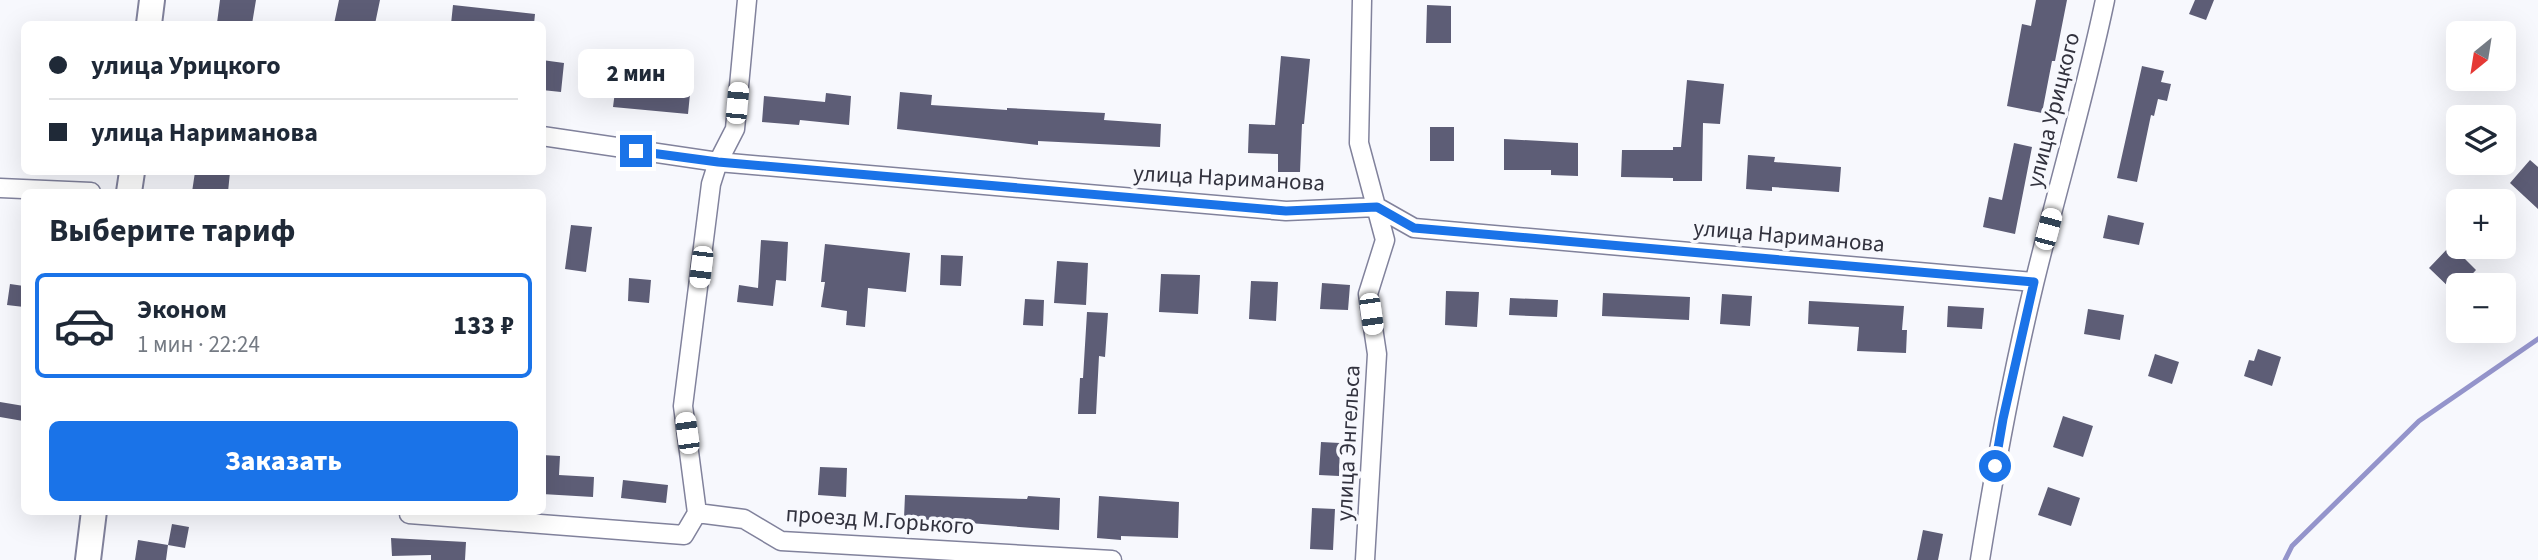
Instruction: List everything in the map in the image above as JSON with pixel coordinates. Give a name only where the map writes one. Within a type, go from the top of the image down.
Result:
[{"type":"street","points":[[422,515],[684,535],[698,513],[683,406],[712,184],[718,162],[735,129],[747,0]]},
{"type":"street","name":"улица Энгельса","points":[[1362,0],[1360,143],[1385,240],[1368,294],[1377,354],[1365,560]]},
{"type":"street","name":"улица Урицкого","points":[[1980,560],[2003,419],[2034,282],[2091,70],[2105,0]]},
{"type":"street","name":"улица Нариманова","points":[[546,137],[718,162],[1286,211],[1377,207],[1414,228],[2034,282]]},
{"type":"street","points":[[0,188],[22,189]]},
{"type":"street","name":"проезд М.Горького","points":[[698,513],[744,519],[781,541],[1112,560]]},
{"type":"street","points":[[88,560],[94,515]]},
{"type":"building","points":[[220,0],[256,0],[252,21],[217,21]]},
{"type":"building","points":[[339,0],[380,0],[376,21],[335,21]]},
{"type":"building","points":[[2036,0],[2067,0],[2042,113],[2007,106],[2022,24],[2031,26]]},
{"type":"building","points":[[2195,0],[2214,0],[2206,20],[2189,14]]},
{"type":"building","points":[[453,5],[535,14],[534,21],[451,21]]},
{"type":"building","points":[[1427,5],[1451,6],[1451,43],[1426,43]]},
{"type":"building","points":[[1281,56],[1310,59],[1302,124],[1300,172],[1278,172],[1278,154],[1248,153],[1249,124],[1275,125]]},
{"type":"building","points":[[546,61],[564,63],[561,92],[546,90]]},
{"type":"building","points":[[2142,66],[2164,71],[2161,82],[2171,84],[2167,101],[2158,99],[2154,116],[2151,115],[2137,182],[2117,178]]},
{"type":"building","points":[[617,76],[691,84],[688,114],[613,107]]},
{"type":"building","points":[[1687,80],[1724,84],[1720,124],[1703,123],[1702,181],[1621,177],[1622,150],[1673,150],[1673,147],[1681,147]]},
{"type":"building","points":[[900,92],[932,95],[931,105],[1105,113],[1104,120],[1161,124],[1160,147],[1038,141],[1038,145],[897,129]]},
{"type":"building","points":[[826,93],[851,96],[849,125],[800,120],[799,125],[762,122],[764,96],[825,102]]},
{"type":"building","points":[[1430,127],[1454,127],[1454,161],[1430,161]]},
{"type":"building","points":[[1504,139],[1578,143],[1578,176],[1551,175],[1551,170],[1504,170]]},
{"type":"building","points":[[2014,143],[2032,147],[2015,234],[1983,227],[1989,197],[2002,200]]},
{"type":"building","points":[[1748,155],[1775,157],[1774,162],[1841,167],[1839,192],[1772,187],[1772,191],[1746,189]]},
{"type":"building","points":[[2530,160],[2538,167],[2538,209],[2510,183]]},
{"type":"building","points":[[195,175],[230,175],[228,189],[192,189]]},
{"type":"building","points":[[2108,215],[2144,223],[2139,245],[2103,238]]},
{"type":"building","points":[[571,225],[592,227],[586,272],[565,269]]},
{"type":"building","points":[[761,240],[788,242],[786,281],[776,280],[773,306],[737,302],[739,285],[758,288]]},
{"type":"building","points":[[825,244],[910,253],[906,292],[868,288],[865,327],[846,325],[847,311],[821,307],[825,282],[821,282]]},
{"type":"building","points":[[2446,250],[2446,259],[2465,259],[2476,270],[2473,273],[2446,273],[2446,284],[2429,268]]},
{"type":"building","points":[[941,255],[963,256],[961,286],[940,285]]},
{"type":"building","points":[[1057,261],[1088,263],[1086,305],[1054,303]]},
{"type":"building","points":[[1161,274],[1200,275],[1198,314],[1159,312]]},
{"type":"building","points":[[629,278],[651,280],[649,303],[628,301]]},
{"type":"building","points":[[1251,281],[1278,282],[1276,321],[1249,319]]},
{"type":"building","points":[[1322,283],[1350,285],[1348,310],[1320,309]]},
{"type":"building","points":[[10,284],[21,286],[21,307],[7,305]]},
{"type":"building","points":[[1446,291],[1479,292],[1477,327],[1445,325]]},
{"type":"building","points":[[1603,293],[1690,297],[1689,320],[1602,316]]},
{"type":"building","points":[[1722,294],[1752,296],[1750,326],[1720,324]]},
{"type":"building","points":[[1510,298],[1558,300],[1557,317],[1509,315]]},
{"type":"building","points":[[1025,299],[1044,300],[1043,326],[1023,325]]},
{"type":"building","points":[[1809,301],[1904,306],[1902,330],[1907,330],[1906,353],[1857,351],[1859,327],[1808,324]]},
{"type":"building","points":[[1948,306],[1984,308],[1982,329],[1947,327]]},
{"type":"building","points":[[2088,309],[2124,315],[2120,340],[2084,334]]},
{"type":"building","points":[[1087,312],[1108,313],[1105,357],[1099,356],[1096,414],[1078,414],[1080,378],[1083,378]]},
{"type":"building","points":[[2258,349],[2281,357],[2272,386],[2244,376],[2249,360],[2254,361]]},
{"type":"building","points":[[2155,354],[2179,362],[2172,384],[2148,376]]},
{"type":"building","points":[[0,402],[21,406],[21,421],[0,417]]},
{"type":"building","points":[[2063,416],[2093,426],[2083,457],[2053,447]]},
{"type":"building","points":[[1321,442],[1340,443],[1339,476],[1319,475]]},
{"type":"building","points":[[546,455],[560,456],[559,475],[594,477],[593,497],[546,494]]},
{"type":"building","points":[[820,467],[847,468],[846,497],[818,495]]},
{"type":"building","points":[[623,480],[668,485],[666,503],[621,498]]},
{"type":"building","points":[[2048,487],[2080,498],[2071,526],[2038,515]]},
{"type":"building","points":[[905,495],[1060,498],[1059,530],[904,518]]},
{"type":"building","points":[[1099,496],[1179,502],[1178,538],[1097,538]]},
{"type":"building","points":[[1312,508],[1335,509],[1333,550],[1310,549]]},
{"type":"building","points":[[172,524],[189,527],[185,548],[168,545]]},
{"type":"building","points":[[1923,530],[1943,534],[1938,560],[1917,560]]},
{"type":"building","points":[[391,538],[466,542],[465,560],[431,560],[431,555],[392,556]]},
{"type":"building","points":[[138,540],[168,545],[166,560],[135,560]]},
{"type":"waterway","points":[[2285,560],[2292,546],[2419,421],[2538,339]]},
{"type":"route","points":[[636,151],[718,162],[1286,211],[1377,207],[1414,228],[2034,282],[1995,466]]}]
